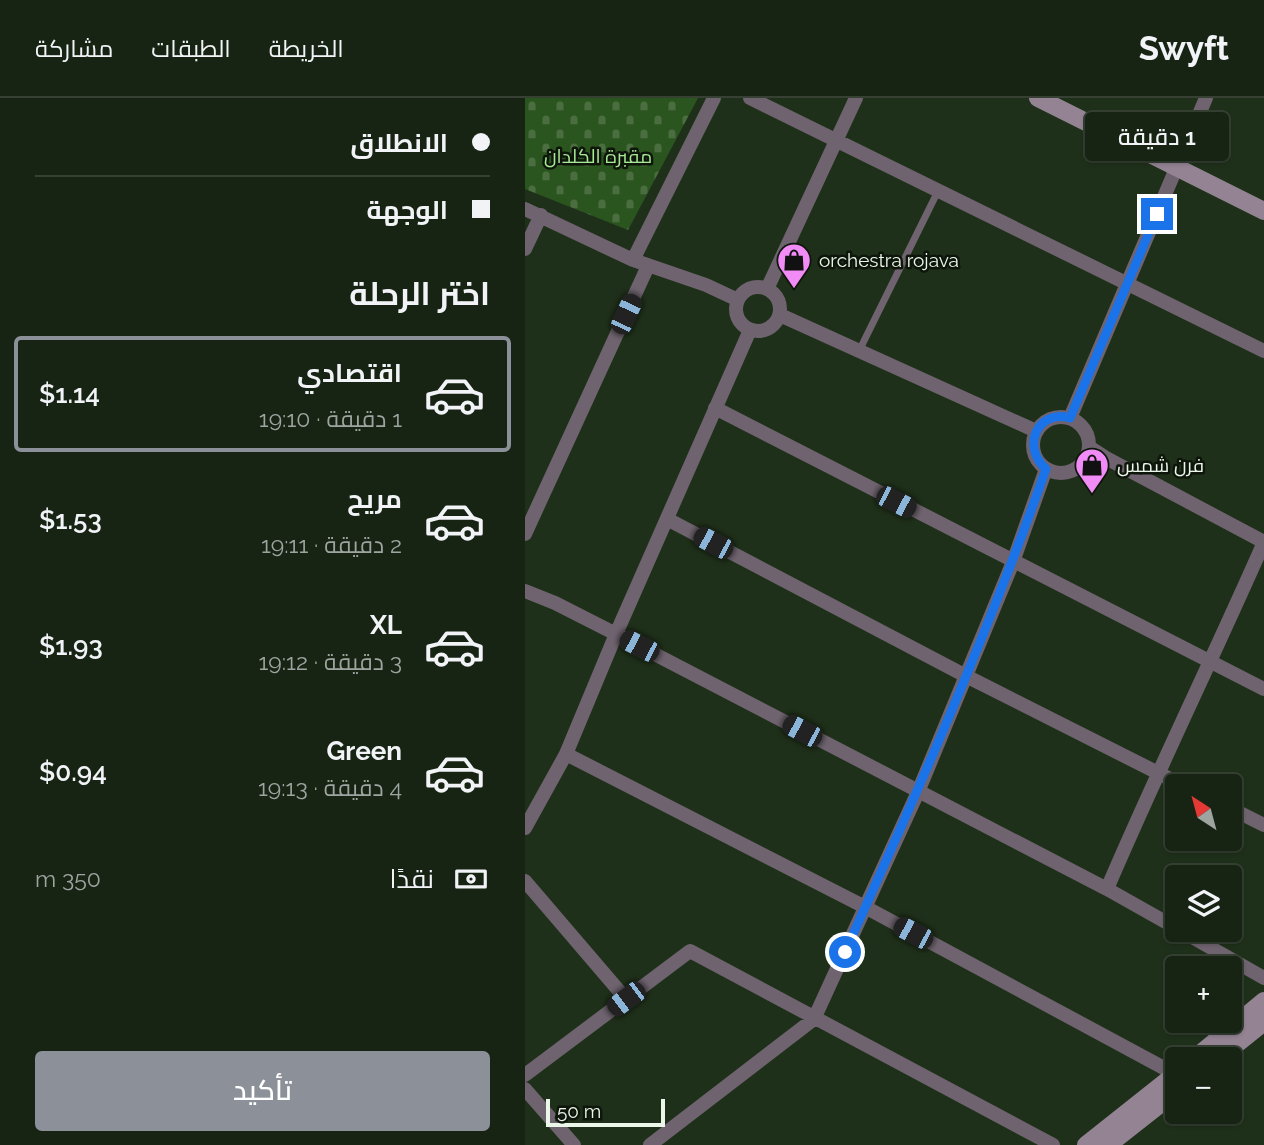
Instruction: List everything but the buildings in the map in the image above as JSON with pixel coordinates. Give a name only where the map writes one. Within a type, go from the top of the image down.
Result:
[{"type":"street","points":[[633,260],[714,98]]},
{"type":"street","points":[[750,98],[1264,351]]},
{"type":"street","points":[[768,289],[856,98]]},
{"type":"street","points":[[1038,98],[1264,211]]},
{"type":"street","points":[[1070,418],[1206,98]]},
{"type":"street","points":[[525,209],[633,260],[706,285],[738,300]]},
{"type":"street","points":[[525,249],[541,215]]},
{"type":"street","points":[[525,534],[648,266]]},
{"type":"street","points":[[750,289],[768,289],[779,301],[780,315],[767,330],[750,330],[737,318],[738,300],[750,289]]},
{"type":"street","points":[[780,315],[1037,431]]},
{"type":"street","points":[[525,828],[566,754],[750,330]]},
{"type":"street","points":[[715,408],[1264,689]]},
{"type":"street","points":[[1070,418],[1085,430],[1089,447],[1087,456],[1074,470],[1065,473],[1046,469],[1039,463],[1033,447],[1037,431],[1048,419],[1070,418]]},
{"type":"street","points":[[1089,447],[1264,542],[1211,662],[1157,772],[1107,889]]},
{"type":"street","points":[[650,1145],[814,1019],[918,792],[1013,562],[1046,469]]},
{"type":"street","points":[[667,519],[966,676],[1165,776]]},
{"type":"street","points":[[525,591],[616,634],[1165,922]]},
{"type":"street","points":[[566,754],[865,907],[1165,1072]]},
{"type":"street","points":[[1243,814],[1264,825]]},
{"type":"street","points":[[525,881],[626,999]]},
{"type":"street","points":[[1201,942],[1264,978]]},
{"type":"street","points":[[525,1075],[690,951],[1053,1145]]},
{"type":"street","points":[[1208,1047],[1264,1001]]},
{"type":"street","points":[[1233,1047],[1264,1022]]},
{"type":"street","points":[[1086,1145],[1165,1088]]},
{"type":"street","points":[[525,1089],[574,1145]]},
{"type":"street","points":[[1108,1145],[1165,1090]]},
{"type":"lane","points":[[860,349],[939,191]]},
{"type":"green space","name":"مقبرة الكلدان","points":[[525,98],[698,98],[628,230],[525,189]]},
{"type":"place","name":"orchestra rojava","points":[[794,290]]},
{"type":"place","name":"فرن شمس","points":[[1092,495]]},
{"type":"route","points":[[845,952],[918,792],[1013,562],[1046,469],[1035,456],[1033,439],[1048,419],[1070,418],[1157,214]]}]
